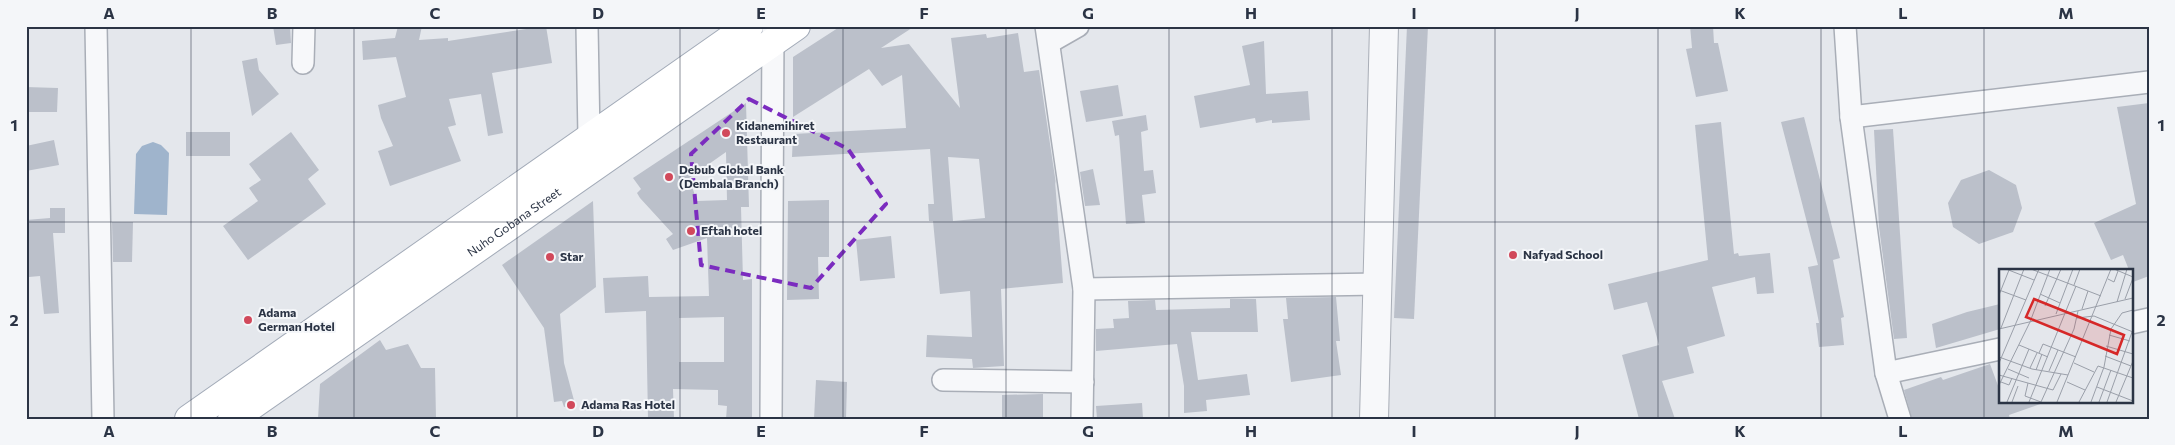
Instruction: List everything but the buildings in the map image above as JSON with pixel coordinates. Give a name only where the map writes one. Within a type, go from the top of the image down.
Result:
[{"type":"main road","points":[[190,419],[749,26]]},
{"type":"main road","name":"Nuho Gobana Street","points":[[232,419],[773,34],[796,26]]},
{"type":"street","points":[[96,26],[102,419]]},
{"type":"street","points":[[303,63],[304,26]]},
{"type":"street","points":[[587,26],[589,137]]},
{"type":"street","points":[[1078,26],[1048,34],[1084,290],[1082,419]]},
{"type":"street","points":[[1374,419],[1379,284],[1384,26]]},
{"type":"street","points":[[1845,26],[1851,116],[1886,373],[1900,419]]},
{"type":"street","points":[[771,419],[773,34]]},
{"type":"street","points":[[1851,116],[2149,82]]},
{"type":"street","points":[[1084,290],[1379,284]]},
{"type":"street","points":[[2132,323],[2149,319]]},
{"type":"street","points":[[1886,373],[1999,350]]},
{"type":"street","points":[[943,380],[1083,382]]},
{"type":"highlighted area","points":[[749,99],[848,149],[886,204],[811,288],[701,265],[691,154]]},
{"type":"water","points":[[153,142],[161,145],[169,153],[167,215],[134,214],[136,154],[142,146]]},
{"type":"place","name":"Kidanemihiret Restaurant","points":[[726,133]]},
{"type":"place","name":"Debub Global Bank (Dembala Branch)","points":[[669,177]]},
{"type":"place","name":"Eftah hotel","points":[[691,231]]},
{"type":"place","name":"Nafyad School","points":[[1513,255]]},
{"type":"place","name":"Star","points":[[550,257]]},
{"type":"place","name":"Adama German Hotel","points":[[248,320]]},
{"type":"place","name":"Adama Ras Hotel","points":[[571,405]]}]
